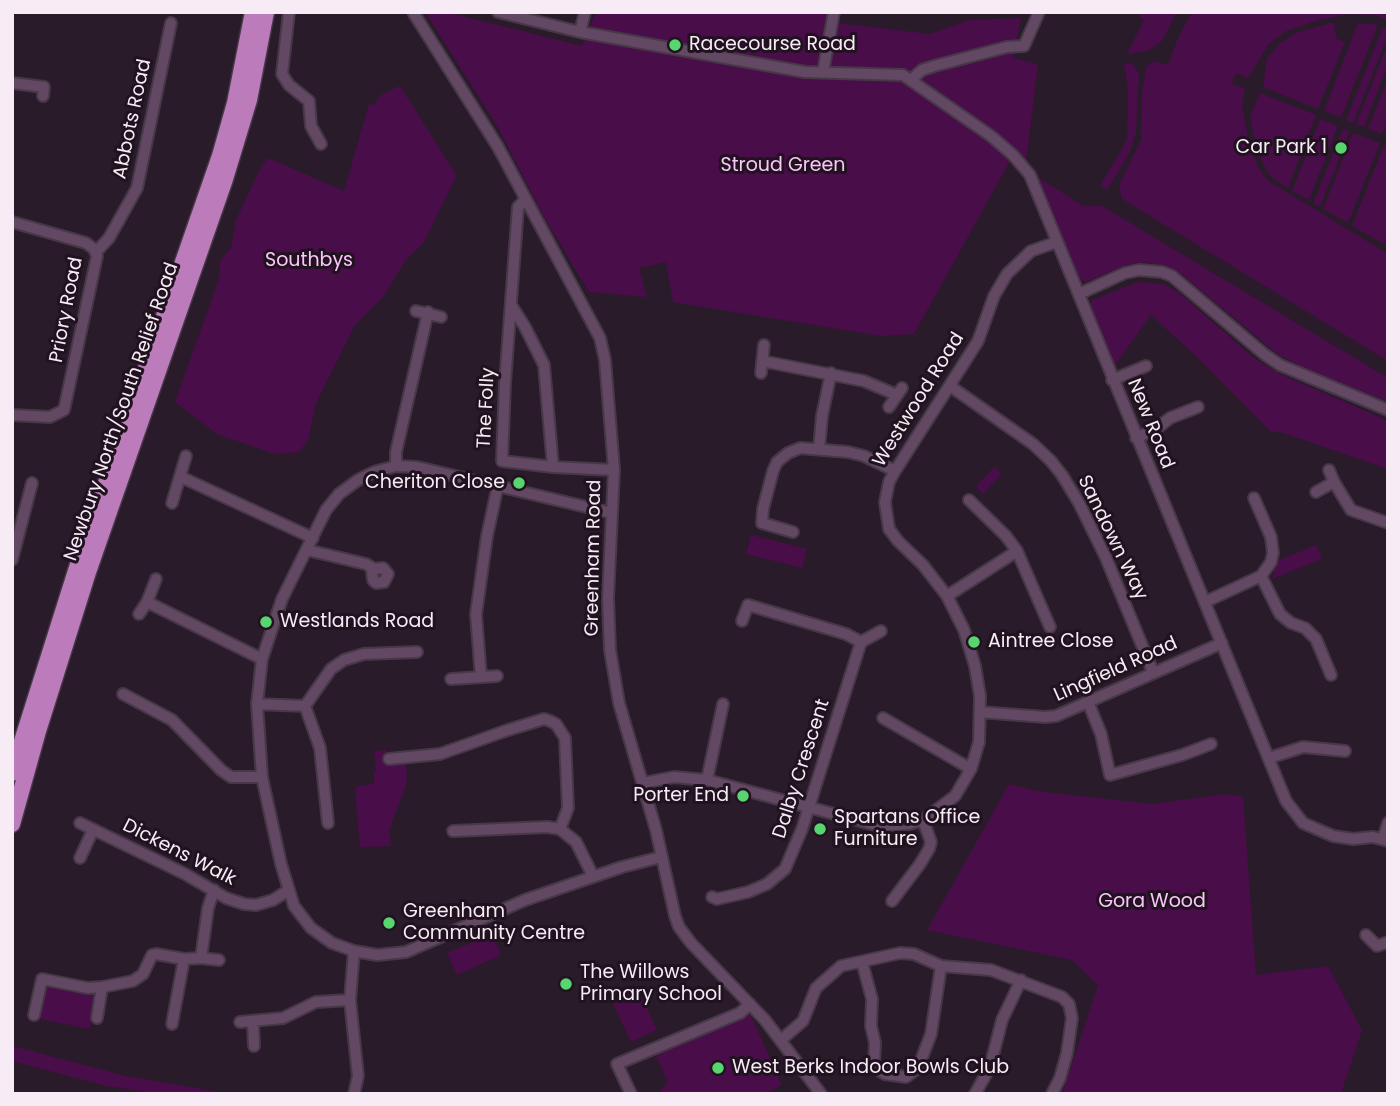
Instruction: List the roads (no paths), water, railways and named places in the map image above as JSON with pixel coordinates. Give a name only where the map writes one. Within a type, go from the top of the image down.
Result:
[{"type":"highway","name":"Newbury North/South Relief Road","points":[[12,772],[81,555],[227,135],[253,12]]},
{"type":"highway","name":"Newbury North/South Relief Road","points":[[12,824],[88,572],[225,179],[248,100],[266,12]]},
{"type":"street","points":[[289,12],[282,74],[285,80],[309,101],[312,126],[321,144]]},
{"type":"street","name":"Greenham Road","points":[[413,12],[488,129],[600,338],[605,360],[614,470],[608,598],[610,650],[619,703],[643,783],[679,927],[781,1040],[821,1094]]},
{"type":"street","points":[[498,12],[580,32],[804,72],[847,75],[900,74],[912,79],[922,70],[933,66],[1007,47],[1024,46],[1040,12]]},
{"type":"street","points":[[580,32],[585,12]]},
{"type":"street","points":[[823,72],[834,12]]},
{"type":"street","name":"Abbots Road","points":[[96,252],[109,238],[137,188],[171,23]]},
{"type":"street","name":"New Road","points":[[912,79],[1013,155],[1030,175],[1286,801],[1303,822],[1345,839],[1373,837],[1385,840]]},
{"type":"street","points":[[275,87],[285,80]]},
{"type":"street","points":[[12,83],[44,87],[43,96]]},
{"type":"street","name":"The Folly","points":[[526,199],[518,207],[502,461],[614,470]]},
{"type":"street","name":"Priory Road","points":[[12,222],[86,243],[96,252],[97,258],[64,410],[50,417],[12,415]]},
{"type":"street","name":"Westwood Road","points":[[643,783],[683,776],[707,780],[869,825],[890,827],[923,820],[955,796],[971,769],[979,742],[978,683],[972,654],[964,630],[947,596],[923,565],[889,529],[885,502],[889,482],[895,471],[978,341],[994,296],[1007,274],[1031,251],[1057,242]]},
{"type":"street","points":[[1079,294],[1139,270],[1162,272],[1172,276],[1280,365],[1388,410]]},
{"type":"street","points":[[511,305],[544,365],[553,467]]},
{"type":"street","points":[[415,311],[441,317]]},
{"type":"street","points":[[396,466],[396,452],[428,313]]},
{"type":"street","points":[[761,373],[764,345]]},
{"type":"street","points":[[762,361],[831,373],[900,392],[889,407]]},
{"type":"street","points":[[1112,380],[1146,366]]},
{"type":"street","points":[[819,449],[822,416],[831,373]]},
{"type":"street","name":"Sandown Way","points":[[950,386],[1033,444],[1062,475],[1106,558],[1153,672]]},
{"type":"street","points":[[1136,438],[1156,429],[1170,418],[1198,407]]},
{"type":"street","points":[[793,532],[762,523],[772,471],[777,462],[788,453],[800,448],[864,456],[895,471]]},
{"type":"street","points":[[172,503],[186,456]]},
{"type":"street","points":[[612,513],[417,467],[396,466],[358,480],[339,494],[326,510],[282,599],[262,659],[257,704],[262,777],[282,870],[293,906],[311,928],[332,943],[354,951],[377,955],[406,952],[525,900],[661,857]]},
{"type":"street","points":[[1329,470],[1351,510],[1388,523]]},
{"type":"street","points":[[181,477],[313,538]]},
{"type":"street","points":[[1316,492],[1334,482]]},
{"type":"street","points":[[12,561],[32,483]]},
{"type":"street","points":[[481,677],[476,614],[487,536],[498,485]]},
{"type":"street","points":[[1205,602],[1261,576],[1271,562],[1273,545],[1254,498]]},
{"type":"street","points":[[969,500],[1006,536],[1017,551],[1050,627]]},
{"type":"street","points":[[307,550],[366,564],[374,569]]},
{"type":"street","points":[[947,596],[1017,551]]},
{"type":"street","points":[[1261,576],[1280,614],[1290,623],[1305,628],[1316,639],[1331,675]]},
{"type":"street","points":[[139,614],[156,579]]},
{"type":"street","points":[[147,602],[262,659]]},
{"type":"street","points":[[742,621],[748,605],[846,634],[861,642],[881,631]]},
{"type":"street","name":"Dalby Crescent","points":[[712,897],[718,899],[748,892],[767,884],[785,869],[799,839],[861,642]]},
{"type":"street","name":"Lingfield Road","points":[[980,712],[1056,716],[1222,643]]},
{"type":"street","points":[[305,706],[331,669],[344,660],[364,654],[417,652]]},
{"type":"street","points":[[451,679],[497,676]]},
{"type":"street","points":[[123,694],[172,720],[231,777],[262,777]]},
{"type":"street","points":[[1088,702],[1101,734],[1107,777],[1211,744]]},
{"type":"street","points":[[257,704],[305,706]]},
{"type":"street","points":[[707,780],[723,704]]},
{"type":"street","points":[[305,706],[320,748],[319,790],[328,822]]},
{"type":"street","points":[[883,718],[971,769]]},
{"type":"street","points":[[389,759],[440,754],[544,719],[556,723],[565,738],[568,808],[560,829]]},
{"type":"street","points":[[1269,758],[1303,747],[1345,751]]},
{"type":"street","points":[[892,901],[920,864],[931,842],[923,820]]},
{"type":"street","name":"Dickens Walk","points":[[80,823],[244,904],[256,905],[273,900],[289,890]]},
{"type":"street","points":[[1385,840],[1388,823]]},
{"type":"street","points":[[453,831],[547,827],[560,829],[576,842],[593,877]]},
{"type":"street","name":"Dickens Walk","points":[[80,858],[93,830]]},
{"type":"street","points":[[890,883],[900,890]]},
{"type":"street","points":[[201,958],[208,908],[214,890]]},
{"type":"street","points":[[1366,935],[1383,944],[1373,958]]},
{"type":"street","points":[[354,951],[350,1000],[358,1076],[355,1094]]},
{"type":"street","points":[[781,1040],[803,1021],[816,988],[841,966],[900,953],[914,954],[942,965],[991,970],[1062,997],[1071,1008],[1072,1018],[1063,1068],[1052,1094]]},
{"type":"street","points":[[42,979],[88,988],[102,987],[133,981],[143,974],[152,955],[156,954],[184,959],[219,960]]},
{"type":"street","points":[[172,1024],[184,959]]},
{"type":"street","points":[[862,962],[872,999],[870,1026],[874,1043],[874,1063],[877,1069],[885,1074],[906,1077],[918,1068],[931,1034],[942,965]]},
{"type":"street","points":[[34,1015],[44,966]]},
{"type":"street","points":[[975,1094],[990,1067],[1002,1020],[1021,980]]},
{"type":"street","points":[[97,1018],[102,987]]},
{"type":"street","points":[[240,1023],[283,1018],[316,1002],[350,1000]]},
{"type":"street","points":[[631,1094],[617,1064],[740,1013],[750,1004]]},
{"type":"street","points":[[253,1022],[254,1046]]},
{"type":"place","name":"Racecourse Road","points":[[675,45]]},
{"type":"place","name":"Car Park 1","points":[[1341,148]]},
{"type":"place","name":"Cheriton Close","points":[[519,483]]},
{"type":"place","name":"Westlands Road","points":[[266,622]]},
{"type":"place","name":"Aintree Close","points":[[974,642]]},
{"type":"place","name":"Porter End","points":[[743,796]]},
{"type":"place","name":"Spartans Office Furniture","points":[[820,829]]},
{"type":"place","name":"Greenham Community Centre","points":[[389,923]]},
{"type":"place","name":"The Willows Primary School","points":[[566,984]]},
{"type":"place","name":"West Berks Indoor Bowls Club","points":[[718,1068]]},
{"type":"park label","name":"Stroud Green","points":[[783,166]]},
{"type":"park label","name":"Southbys","points":[[309,261]]},
{"type":"park label","name":"Gora Wood","points":[[1152,902]]}]
